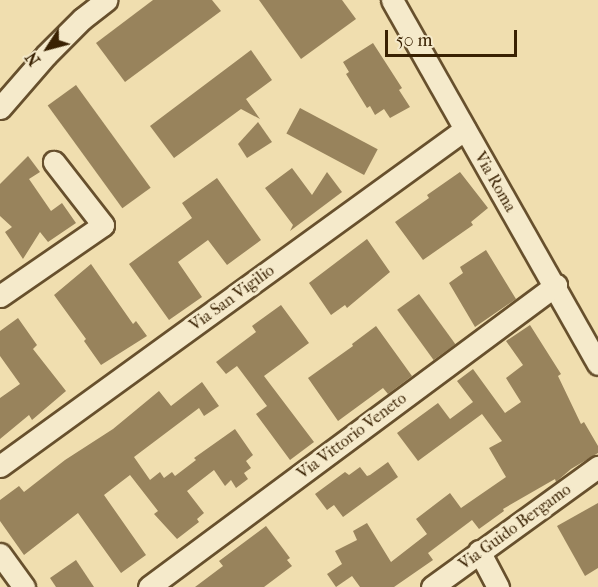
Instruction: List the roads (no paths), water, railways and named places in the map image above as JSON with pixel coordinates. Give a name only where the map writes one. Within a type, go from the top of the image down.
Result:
[{"type":"street","points":[[0,108],[46,55],[82,19],[106,0]]},
{"type":"street","name":"Via Roma","points":[[392,0],[556,285],[598,364]]},
{"type":"street","name":"Via San Vigilio","points":[[0,466],[465,129]]},
{"type":"street","points":[[0,296],[103,225],[54,162]]},
{"type":"street","name":"Via Vittorio Veneto","points":[[149,587],[556,285]]},
{"type":"street","name":"Via Guido Bergamo","points":[[432,587],[598,467]]},
{"type":"street","points":[[479,551],[498,587]]},
{"type":"street","points":[[0,554],[24,587]]}]
